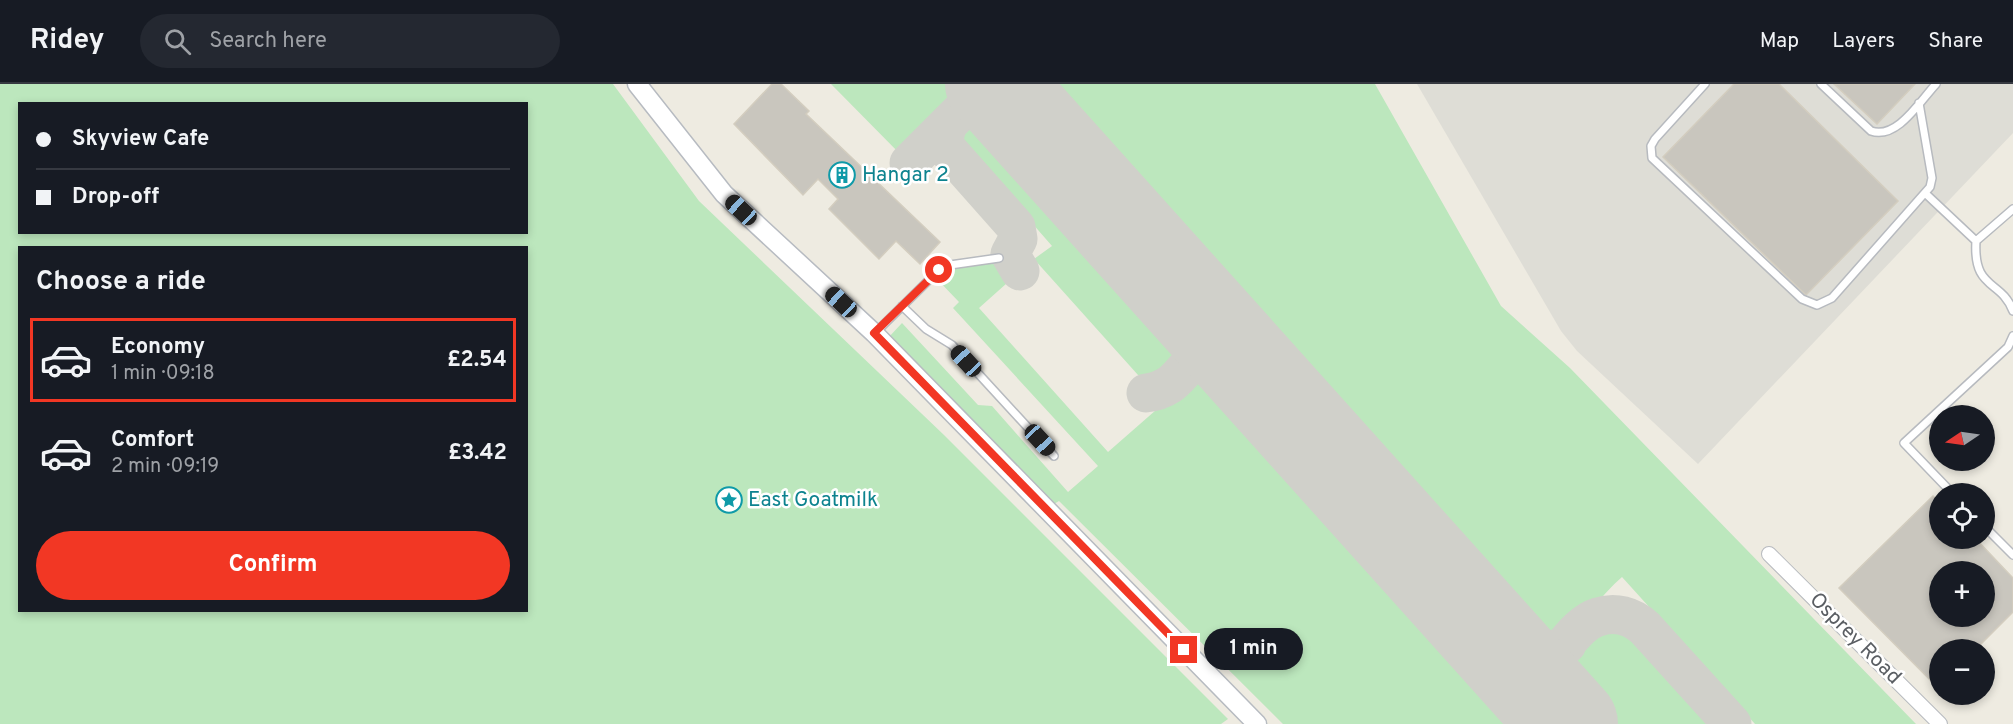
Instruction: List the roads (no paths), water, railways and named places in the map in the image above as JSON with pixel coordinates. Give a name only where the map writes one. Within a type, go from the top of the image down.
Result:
[{"type":"street","points":[[637,84],[724,194],[874,333],[1257,724]]},
{"type":"street","name":"Osprey Road","points":[[1769,554],[1940,724]]},
{"type":"lane","points":[[1705,84],[1655,139],[1651,146],[1652,159],[1809,304],[1817,305],[1832,298],[1926,194],[1932,183],[1919,103]]},
{"type":"lane","points":[[1821,84],[1871,131],[1877,133],[1897,127],[1936,84]]},
{"type":"lane","points":[[1926,194],[1976,241]]},
{"type":"lane","points":[[2013,209],[1976,241],[1975,257],[1978,272],[2013,311]]},
{"type":"lane","points":[[874,333],[939,270],[950,265],[999,258]]},
{"type":"lane","points":[[902,306],[926,329],[952,345],[1054,456]]},
{"type":"lane","points":[[1942,483],[1904,443],[2008,347],[2013,336]]},
{"type":"lane","points":[[1995,537],[2013,555]]},
{"type":"place","name":"Hangar 2","points":[[842,175]]},
{"type":"place","name":"East Goatmilk","points":[[729,500]]}]
